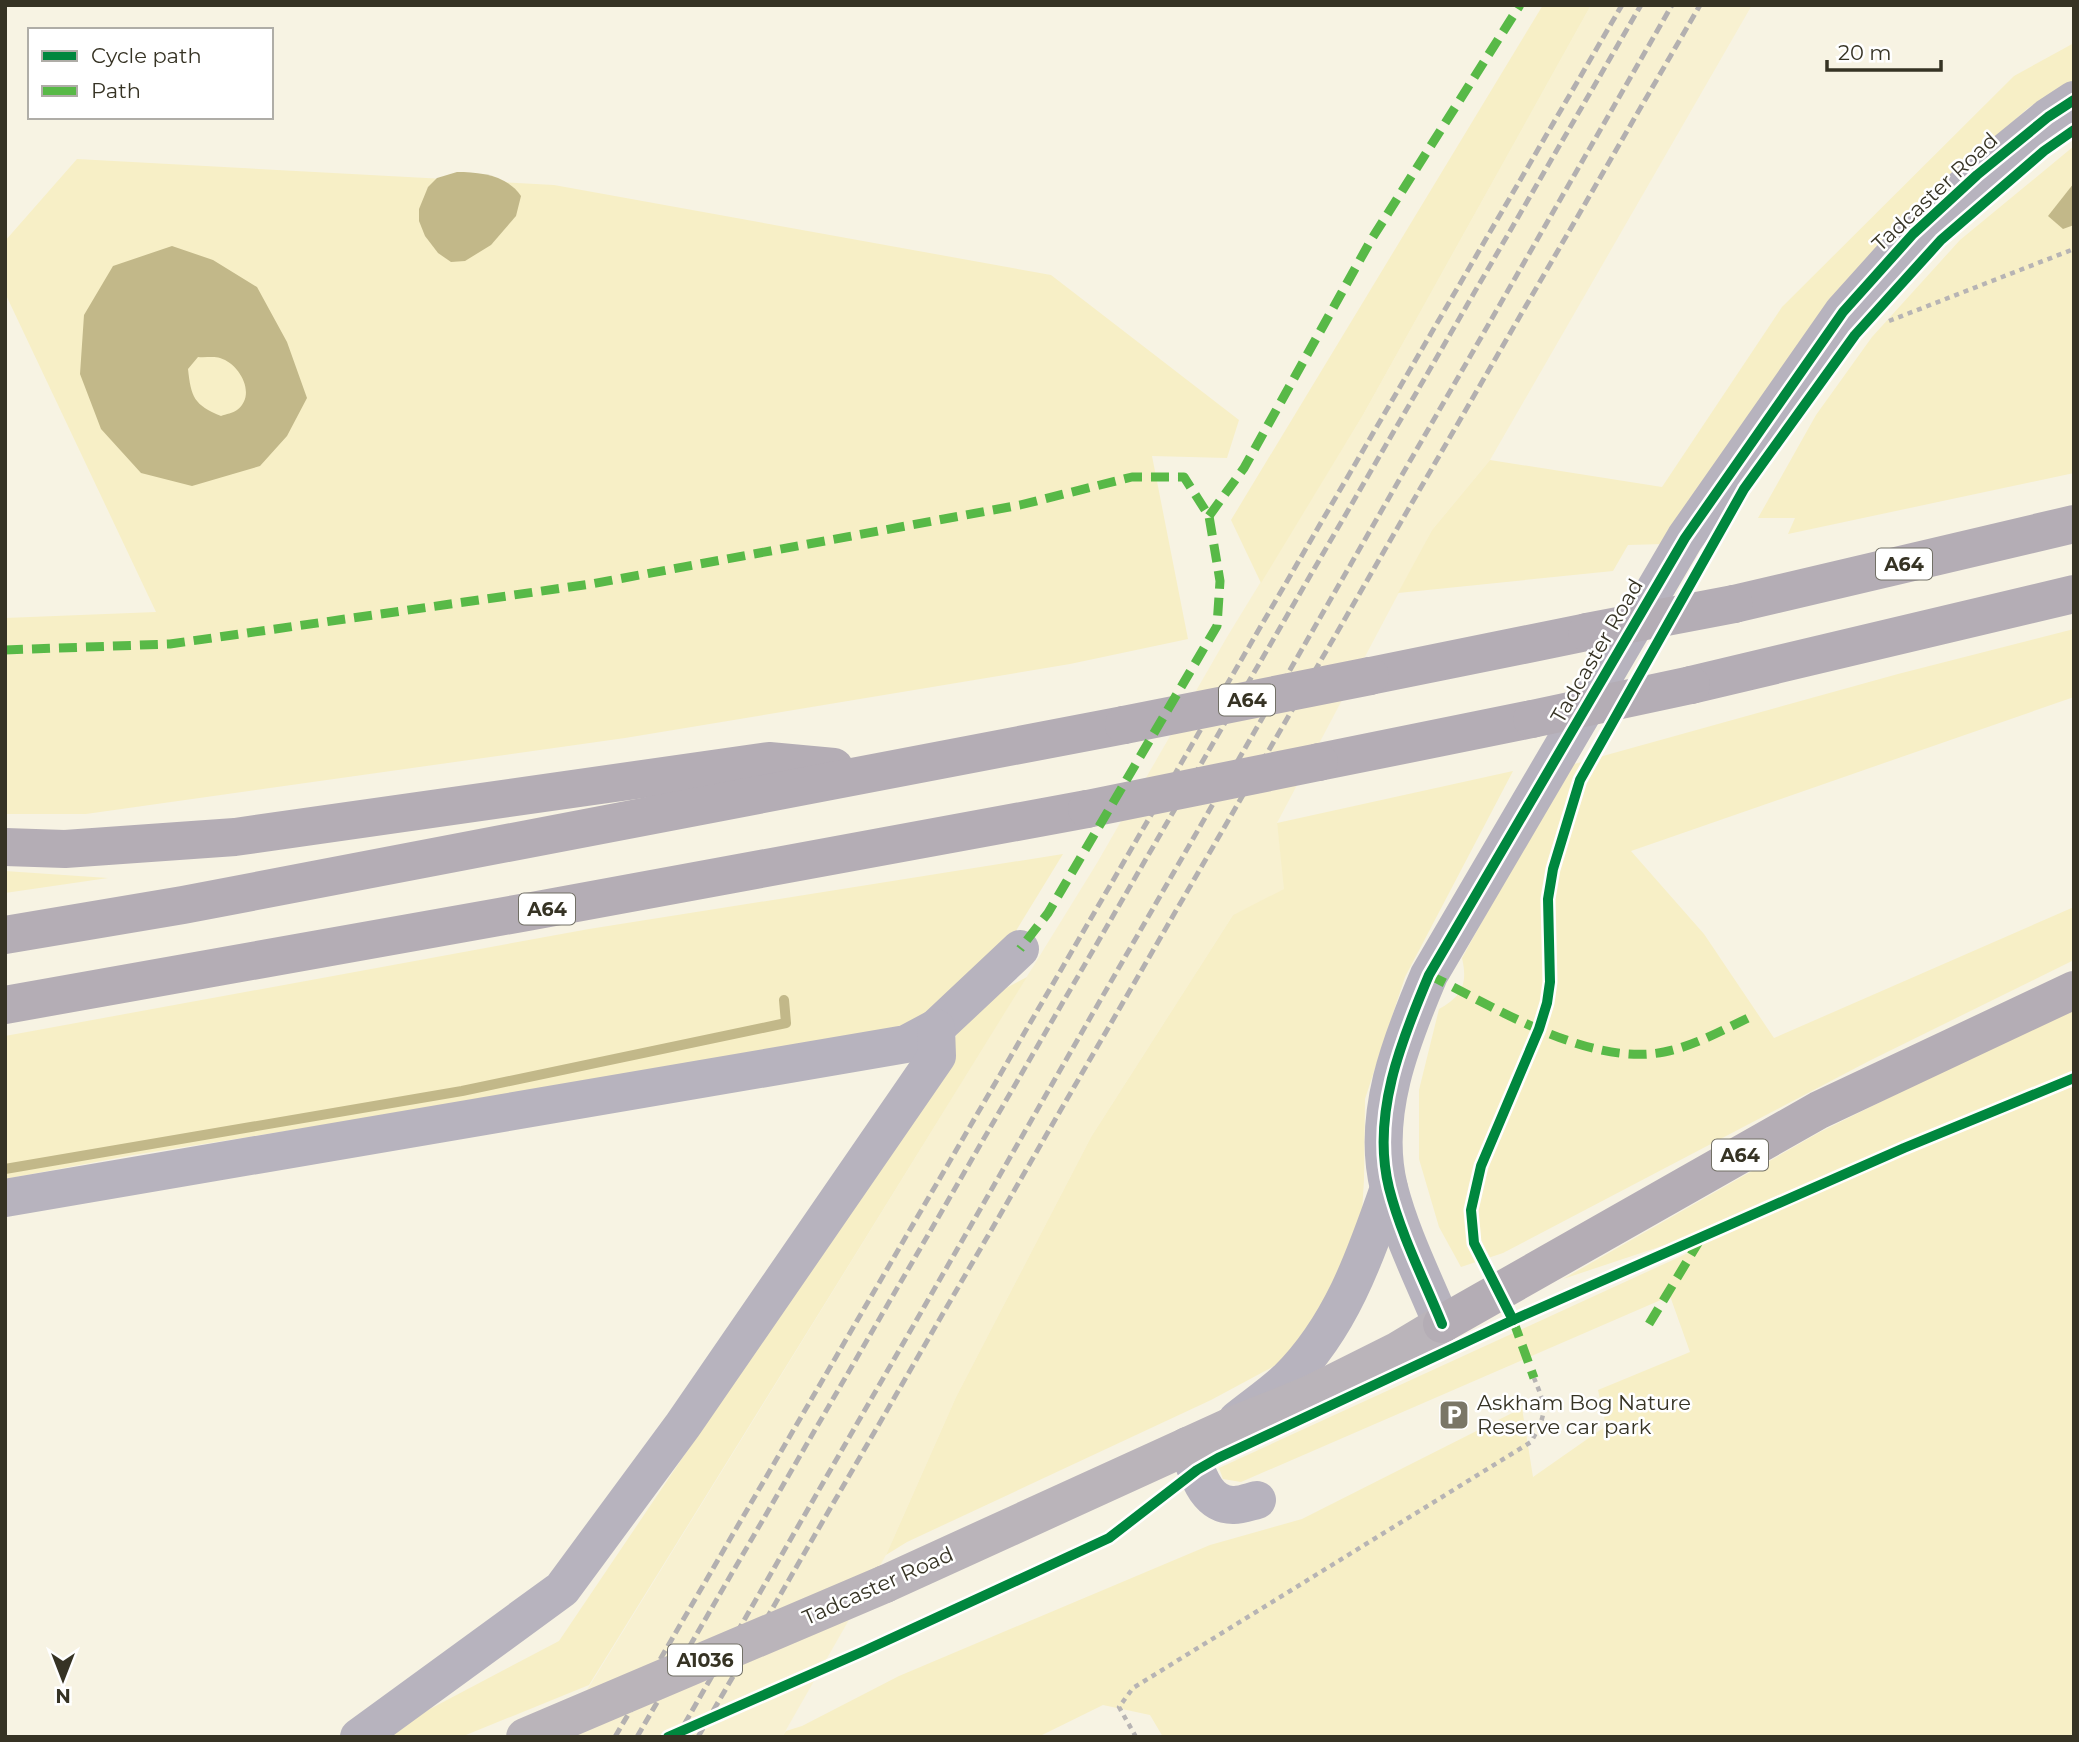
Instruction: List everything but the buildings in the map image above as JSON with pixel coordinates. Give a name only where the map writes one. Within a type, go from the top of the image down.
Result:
[{"type":"highway","name":"A64","points":[[5,935],[183,905],[1124,725],[1734,604],[2074,524]]},
{"type":"highway","name":"A64","points":[[5,1005],[1087,809],[1691,685],[2074,594]]},
{"type":"highway","name":"A64","points":[[5,847],[65,849],[235,837],[769,761],[880,771]]},
{"type":"highway","name":"A64","points":[[1442,1324],[1819,1110],[2074,990]]},
{"type":"main road","name":"Tadcaster Road","points":[[525,1737],[885,1584],[1227,1428],[1309,1395],[1397,1351],[1442,1324]]},
{"type":"street","name":"Tadcaster Road","points":[[1442,1324],[1389,1188],[1385,1158],[1386,1114],[1392,1073],[1406,1029],[1429,975],[1685,538],[1843,312],[1913,234],[1977,175],[2048,117],[2074,100]]},
{"type":"street","points":[[5,1198],[906,1044],[936,1028],[1020,949]]},
{"type":"street","points":[[359,1737],[562,1589],[683,1425],[937,1056],[936,1028]]},
{"type":"street","name":"Tadcaster Road","points":[[1227,1428],[1286,1381],[1343,1305],[1362,1265],[1389,1188]]},
{"type":"street","points":[[1187,1446],[1206,1491],[1218,1502],[1234,1505],[1257,1500]]},
{"type":"path","points":[[1881,324],[2074,249]]},
{"type":"path","points":[[1136,1737],[1119,1707],[1133,1688],[1531,1443],[1544,1419],[1543,1400],[1534,1378]]},
{"type":"shaded area","points":[[1543,5],[1591,5],[1363,415],[1261,583],[1231,520]]},
{"type":"shaded area","points":[[1591,5],[1752,5],[1490,460],[1432,530],[1277,823],[1285,890],[1233,915],[1091,1137],[956,1397],[886,1555],[782,1737],[558,1737],[1097,863],[1227,637],[1363,415]]},
{"type":"shaded area","points":[[2074,43],[2074,80],[2028,108],[1882,241],[1664,544],[1628,545],[1613,571],[1398,593],[1432,530],[1490,460],[1662,487],[1782,307],[2014,76]]},
{"type":"shaded area","points":[[2074,146],[2074,473],[1788,534],[1795,518],[1758,518],[1816,415],[1872,337],[1960,240]]},
{"type":"shaded area","points":[[77,159],[554,185],[1051,275],[1239,420],[1227,458],[1152,456],[1188,639],[1070,664],[625,738],[86,814],[5,814],[5,618],[156,612],[5,293],[5,241]]},
{"type":"shaded area","points":[[457,172],[484,174],[501,179],[521,196],[516,216],[491,245],[465,261],[451,262],[438,253],[425,236],[419,221],[419,209],[428,187],[437,178]]},
{"type":"shaded area","points":[[2074,183],[2074,225],[2063,229],[2048,216]]},
{"type":"shaded area","points":[[172,246],[213,260],[257,287],[287,342],[307,398],[287,436],[260,466],[192,486],[141,473],[101,429],[80,374],[84,315],[113,266]],"holes":[[[198,357],[220,358],[239,373],[244,381],[246,396],[237,410],[221,416],[199,404],[191,387],[188,369]]]},
{"type":"shaded area","points":[[2074,629],[2074,697],[1631,851],[1704,934],[1774,1038],[2074,907],[2074,960],[1869,1061],[1503,1253],[1461,1267],[1439,1227],[1419,1159],[1419,1090],[1439,1009],[1458,994],[1463,982],[1462,958],[1567,766],[1898,674]]},
{"type":"shaded area","points":[[1513,771],[1405,977],[1365,1099],[1360,1245],[1289,1358],[1211,1400],[907,1542],[886,1555],[956,1397],[1091,1137],[1233,915],[1284,889],[1277,823]]},
{"type":"shaded area","points":[[1063,854],[1011,939],[918,1023],[637,1076],[133,1155],[5,1179],[5,1036],[589,929]]},
{"type":"shaded area","points":[[5,871],[108,878],[5,893]]},
{"type":"shaded area","points":[[1027,977],[589,1685],[461,1737],[385,1737],[428,1710],[559,1641],[946,1067],[959,1026],[987,998]]},
{"type":"shaded area","points":[[2074,1006],[2074,1737],[1163,1737],[1150,1715],[1103,1705],[1038,1737],[782,1737],[786,1731],[802,1726],[899,1676],[1210,1545],[1302,1519],[1522,1408],[1533,1477],[1606,1426],[1598,1390],[1690,1352],[1670,1296],[1241,1482],[1223,1479],[1219,1468],[1688,1253],[1686,1238],[1563,1279],[1820,1132]]},
{"type":"waterway","points":[[5,1169],[462,1091],[786,1023],[784,1000]]},
{"type":"railway","points":[[615,1737],[1622,5]]},
{"type":"railway","points":[[637,1737],[1641,5]]},
{"type":"railway","points":[[677,1737],[1672,5]]},
{"type":"railway","points":[[698,1737],[1700,5]]},
{"type":"marked path","points":[[1209,516],[1244,468],[1371,240],[1520,5]]},
{"type":"marked path","points":[[5,650],[170,644],[591,584],[1020,505],[1132,477],[1184,477],[1209,516],[1220,581],[1217,626],[1048,913],[1020,949]]},
{"type":"marked path","points":[[1429,975],[1543,1031],[1605,1051],[1635,1054],[1664,1052],[1697,1042],[1748,1018]]},
{"type":"marked path","points":[[1649,1324],[1700,1240]]},
{"type":"marked path","points":[[1513,1320],[1534,1378]]},
{"type":"cycle path","points":[[1442,1324],[1400,1223],[1384,1161],[1386,1106],[1392,1079],[1408,1026],[1429,975],[1685,538],[1843,312],[1913,234],[1977,175],[2048,117],[2074,100]]},
{"type":"cycle path","points":[[1513,1320],[1474,1243],[1471,1210],[1481,1166],[1539,1029],[1547,1003],[1550,982],[1548,899],[1553,869],[1580,780],[1744,489],[1855,335],[1941,240],[2044,151],[2074,130]]},
{"type":"cycle path","points":[[668,1737],[864,1651],[1109,1538],[1197,1470],[1218,1458],[1513,1320],[1904,1148],[2074,1078]]},
{"type":"place","name":"Askham Bog Nature Reserve car park","points":[[1454,1415]]}]
